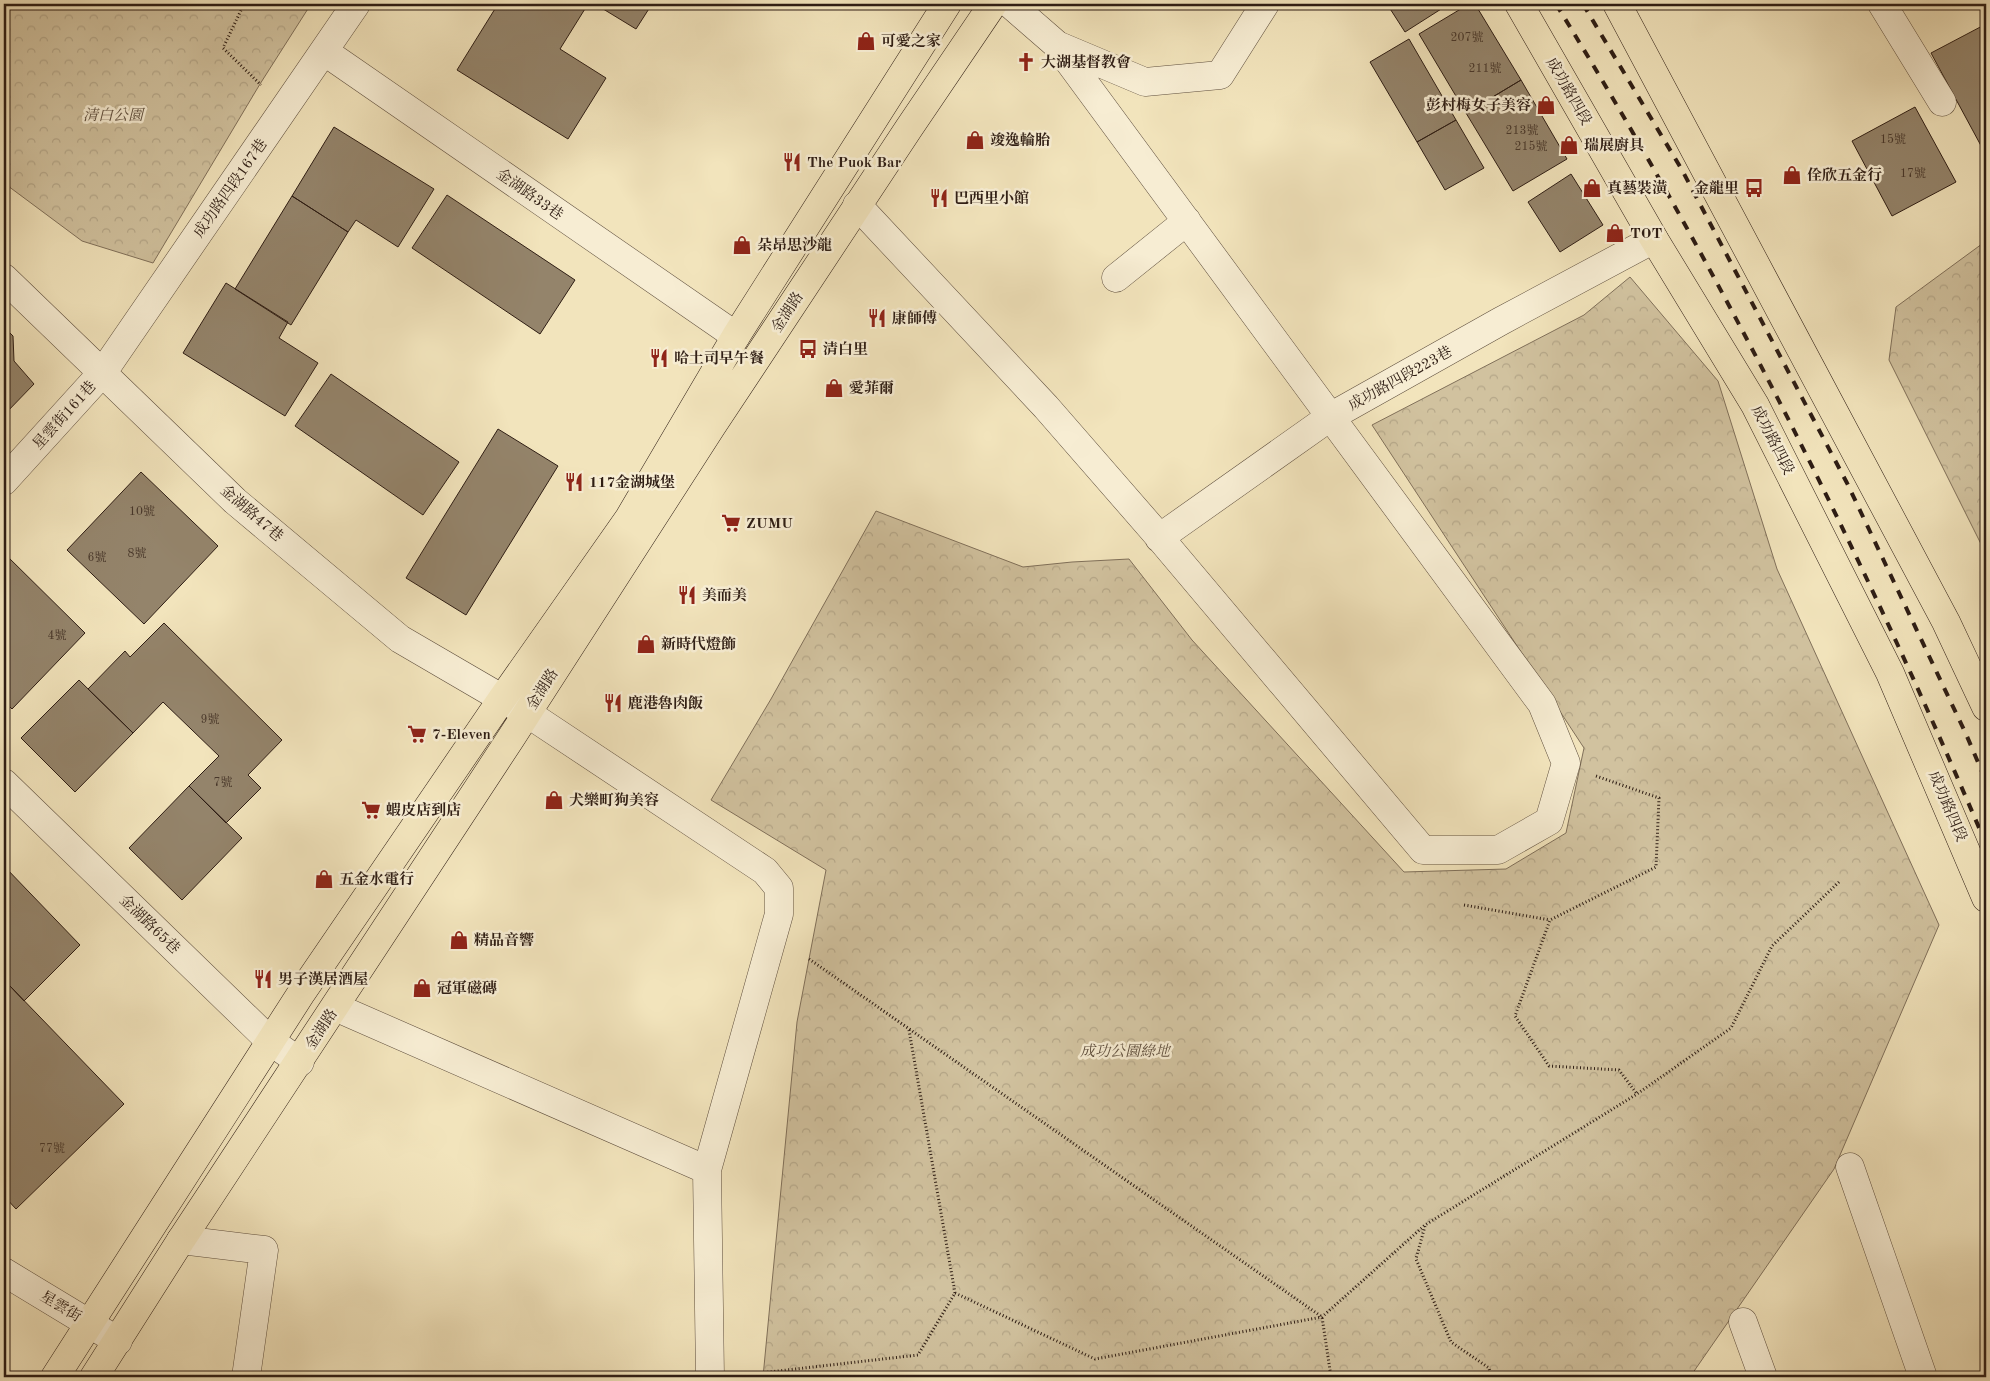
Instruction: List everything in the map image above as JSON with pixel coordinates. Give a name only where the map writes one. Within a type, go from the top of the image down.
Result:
[{"type":"main road","name":"金湖路","points":[[55,1377],[270,1041],[502,699],[629,518],[736,336],[946,4]]},
{"type":"main road","name":"金湖路","points":[[94,1377],[181,1240],[300,1062],[527,713],[706,434],[993,4]]},
{"type":"main road","name":"成功路四段","points":[[1519,4],[1654,240],[1760,414],[1890,673],[1986,898]]},
{"type":"main road","points":[[1617,4],[1946,622],[1986,707]]},
{"type":"street","name":"成功路四段167巷","points":[[103,372],[356,4]]},
{"type":"street","points":[[857,206],[990,346],[1159,538],[1423,850],[1498,850],[1549,821],[1566,763],[1542,704],[1056,44],[1010,4]]},
{"type":"street","points":[[1056,44],[1145,82],[1220,75],[1264,4]]},
{"type":"street","points":[[1882,4],[1942,102]]},
{"type":"street","name":"金湖路33巷","points":[[324,52],[736,336]]},
{"type":"street","points":[[1116,278],[1187,221]]},
{"type":"street","name":"成功路四段223巷","points":[[1159,538],[1330,416],[1654,240]]},
{"type":"street","name":"金湖路47巷","points":[[4,278],[235,501],[400,639],[527,713],[765,871],[780,888],[779,914],[707,1170],[722,1377]]},
{"type":"street","name":"星雲街161巷","points":[[4,481],[103,372]]},
{"type":"street","name":"金湖路65巷","points":[[4,782],[270,1041],[300,1062]]},
{"type":"street","points":[[335,1007],[707,1170]]},
{"type":"street","points":[[1850,1167],[1923,1377]]},
{"type":"street","points":[[181,1240],[264,1250],[246,1377]]},
{"type":"street","name":"星雲街","points":[[4,1272],[118,1341]]},
{"type":"street","points":[[1742,1322],[1763,1377]]},
{"type":"path","points":[[244,4],[223,48],[260,84],[288,105]]},
{"type":"path","points":[[1464,905],[1550,920],[1656,866],[1659,798],[1588,773]]},
{"type":"path","points":[[955,1293],[1094,1359],[1322,1317],[1425,1225],[1637,1094],[1731,1028],[1772,946],[1840,881]]},
{"type":"path","points":[[1550,920],[1516,1016],[1549,1066],[1619,1070],[1637,1094]]},
{"type":"path","points":[[809,960],[1322,1317],[1330,1377]]},
{"type":"path","points":[[722,1377],[918,1355],[955,1293],[909,1029]]},
{"type":"path","points":[[1425,1225],[1416,1260],[1451,1342],[1489,1368],[1491,1377]]},
{"type":"green space","name":"清白公園","points":[[4,4],[311,4],[260,84],[153,263],[82,241],[4,183]]},
{"type":"green space","points":[[1986,241],[1986,554],[1889,360],[1896,307]]},
{"type":"green space","name":"成功公園綠地","points":[[1630,277],[1718,381],[1777,569],[1939,925],[1834,1169],[1690,1377],[763,1377],[797,1022],[826,870],[711,800],[771,699],[876,511],[1023,567],[1129,559],[1192,640],[1404,872],[1506,869],[1566,833],[1584,748],[1372,425],[1584,315]]},
{"type":"building","points":[[498,4],[588,4],[560,49],[606,78],[568,139],[457,70]]},
{"type":"building","points":[[595,4],[652,4],[636,29]]},
{"type":"building","points":[[1387,4],[1449,4],[1405,32]]},
{"type":"building","points":[[1469,4],[1475,4],[1521,80],[1466,113],[1419,34]]},
{"type":"building","points":[[1986,24],[1986,155],[1931,53]]},
{"type":"building","points":[[1409,39],[1456,120],[1417,142],[1370,62]]},
{"type":"building","points":[[1521,80],[1567,159],[1513,191],[1466,113]]},
{"type":"building","points":[[1915,107],[1956,182],[1892,216],[1852,141]]},
{"type":"building","points":[[1456,120],[1484,168],[1445,190],[1417,142]]},
{"type":"building","points":[[334,127],[434,189],[398,247],[356,220],[348,232],[292,196]]},
{"type":"building","points":[[1571,174],[1603,225],[1560,252],[1528,202]]},
{"type":"building","points":[[447,195],[575,280],[540,334],[412,248]]},
{"type":"building","points":[[292,196],[348,232],[291,325],[235,289]]},
{"type":"building","points":[[226,283],[288,322],[279,338],[318,363],[285,416],[183,353]]},
{"type":"building","points":[[4,327],[13,336],[14,361],[34,384],[4,415]]},
{"type":"building","points":[[331,374],[459,462],[423,515],[295,426]]},
{"type":"building","points":[[498,429],[558,466],[466,615],[406,578]]},
{"type":"building","points":[[141,472],[218,546],[144,624],[67,550]]},
{"type":"building","points":[[6,555],[85,633],[12,709],[4,701],[4,557]]},
{"type":"building","points":[[164,623],[282,740],[248,775],[261,788],[226,823],[189,786],[219,756],[163,702],[133,733],[88,689],[125,651],[130,657]]},
{"type":"building","points":[[79,680],[133,733],[75,792],[21,738]]},
{"type":"building","points":[[189,786],[242,838],[182,900],[129,848]]},
{"type":"building","points":[[4,866],[80,945],[24,1001],[10,986],[4,992]]},
{"type":"building","points":[[10,986],[124,1104],[16,1209],[4,1196],[4,992]]},
{"type":"railway","points":[[1556,4],[1676,208],[1787,416],[1890,629],[1986,844]]},
{"type":"railway","points":[[1583,4],[1682,170],[1847,483],[1966,734],[1986,781]]},
{"type":"place","name":"可愛之家","points":[[866,41]]},
{"type":"place","name":"大湖基督教會","points":[[1026,62]]},
{"type":"place","name":"彭村梅女子美容","points":[[1546,105]]},
{"type":"place","name":"竣逸輪胎","points":[[975,140]]},
{"type":"place","name":"瑞展廚具","points":[[1569,145]]},
{"type":"place","name":"The Puok Bar","points":[[792,162]]},
{"type":"place","name":"佺欣五金行","points":[[1792,175]]},
{"type":"place","name":"真藝裝潢","points":[[1592,188]]},
{"type":"place","name":"金龍里","points":[[1754,188]]},
{"type":"place","name":"巴西里小館","points":[[939,198]]},
{"type":"place","name":"TOT","points":[[1615,233]]},
{"type":"place","name":"朵昂思沙龍","points":[[742,245]]},
{"type":"place","name":"康師傅","points":[[877,318]]},
{"type":"place","name":"清白里","points":[[808,349]]},
{"type":"place","name":"哈土司早午餐","points":[[659,358]]},
{"type":"place","name":"愛菲爾","points":[[834,388]]},
{"type":"place","name":"117金湖城堡","points":[[574,482]]},
{"type":"place","name":"ZUMU","points":[[731,523]]},
{"type":"place","name":"美而美","points":[[687,595]]},
{"type":"place","name":"新時代燈飾","points":[[646,644]]},
{"type":"place","name":"鹿港魯肉飯","points":[[613,703]]},
{"type":"place","name":"7-Eleven","points":[[417,734]]},
{"type":"place","name":"犬樂町狗美容","points":[[554,800]]},
{"type":"place","name":"蝦皮店到店","points":[[371,810]]},
{"type":"place","name":"五金水電行","points":[[324,879]]},
{"type":"place","name":"精品音響","points":[[459,940]]},
{"type":"place","name":"男子漢居酒屋","points":[[263,979]]},
{"type":"place","name":"冠軍磁磚","points":[[422,988]]}]
